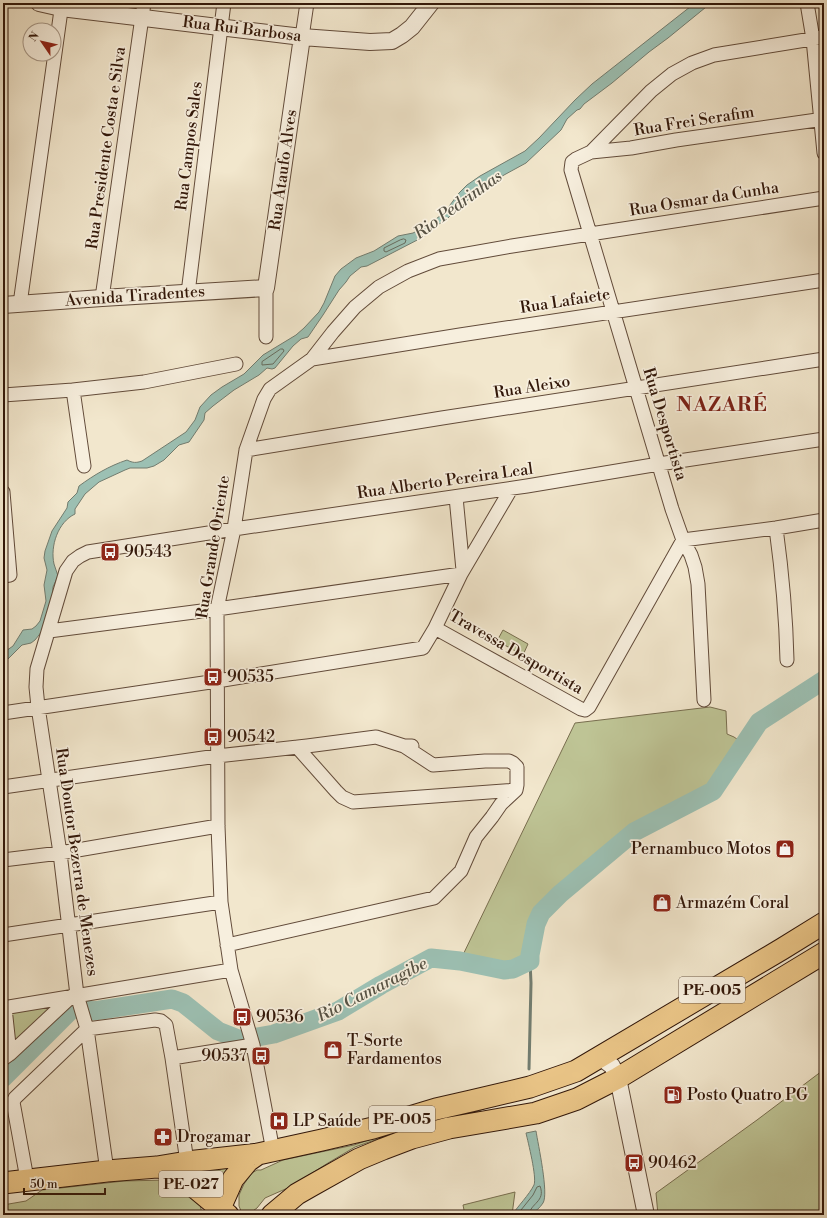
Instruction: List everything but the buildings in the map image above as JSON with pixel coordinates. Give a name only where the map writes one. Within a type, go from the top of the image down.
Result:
[{"type":"main road","name":"PE-005","points":[[221,1213],[233,1179],[248,1161],[266,1153],[373,1128],[436,1109],[530,1087],[576,1071],[782,949],[824,922]]},
{"type":"main road","name":"PE-005","points":[[272,1215],[297,1194],[359,1159],[383,1149],[412,1138],[449,1128],[536,1113],[577,1099],[618,1078],[824,953]]},
{"type":"main road","name":"PE-027","points":[[3,1183],[27,1179],[158,1167],[187,1162],[266,1153]]},
{"type":"main road","name":"PE-027","points":[[158,1167],[168,1169],[182,1177],[221,1213]]},
{"type":"street","name":"Rua Rui Barbosa","points":[[39,3],[143,10],[221,27],[302,37],[370,42],[392,41],[402,36],[412,28],[431,3]]},
{"type":"street","name":"Rua Campos Sales","points":[[188,293],[224,3]]},
{"type":"street","name":"Rua Ataufo Alves","points":[[266,337],[266,288],[307,3]]},
{"type":"street","points":[[808,3],[818,38],[824,153]]},
{"type":"street","points":[[20,304],[62,5]]},
{"type":"street","name":"Rua Presidente Costa e Silva","points":[[102,298],[143,10]]},
{"type":"street","points":[[591,152],[651,91],[672,74],[692,63],[714,55],[818,38]]},
{"type":"street","name":"Rua Frei Serafim","points":[[572,162],[591,152],[631,148],[823,119]]},
{"type":"street","name":"Rua Desportista","points":[[572,162],[571,170],[660,464],[672,509],[683,540],[696,567],[704,700]]},
{"type":"street","name":"Rua Osmar da Cunha","points":[[590,234],[824,198]]},
{"type":"street","name":"Rua Grande Oriente","points":[[266,1153],[251,1039],[231,970],[227,945],[221,902],[218,826],[217,609],[234,529],[246,450],[264,399],[270,389],[312,359],[333,332],[356,307],[380,287],[408,271],[439,259],[590,234]]},
{"type":"street","name":"Rua Lafaiete","points":[[312,359],[613,311],[824,280]]},
{"type":"street","name":"Avenida Tiradentes","points":[[3,305],[266,288]]},
{"type":"street","name":"Rua Aleixo","points":[[246,450],[824,359]]},
{"type":"street","points":[[3,395],[73,390],[144,382],[236,364]]},
{"type":"street","points":[[73,390],[84,466]]},
{"type":"street","name":"Rua Alberto Pereira Leal","points":[[73,561],[88,552],[234,529],[511,489],[660,464],[824,440]]},
{"type":"street","name":"Travessa Desportista","points":[[511,489],[462,572],[434,628],[581,709],[585,710],[589,707],[683,540]]},
{"type":"street","points":[[3,492],[6,575]]},
{"type":"street","points":[[49,631],[217,609],[462,572],[456,497]]},
{"type":"street","points":[[683,540],[824,520]]},
{"type":"street","points":[[776,528],[786,616],[787,660]]},
{"type":"street","name":"Rua Doutor Bezerra de Menezes","points":[[73,561],[66,571],[37,669],[36,687],[60,853],[78,1002],[87,1029],[107,1171]]},
{"type":"street","points":[[3,713],[217,682],[423,648],[434,628]]},
{"type":"street","points":[[3,787],[217,756],[376,737],[408,746],[433,765],[485,760],[509,761],[516,767],[518,785],[516,790],[501,804],[476,837],[461,871],[434,898],[227,945]]},
{"type":"street","points":[[297,747],[342,797],[352,802],[516,790]]},
{"type":"street","points":[[3,860],[60,853],[218,826]]},
{"type":"street","points":[[3,935],[221,902]]},
{"type":"street","points":[[7,1056],[4,1008],[78,1002],[231,970]]},
{"type":"street","points":[[7,1056],[78,1002]]},
{"type":"street","points":[[27,1179],[13,1102],[14,1098],[87,1029],[155,1020],[162,1021],[166,1025],[187,1162]]},
{"type":"street","points":[[172,1058],[251,1039]]},
{"type":"street","points":[[600,1057],[612,1066],[618,1078],[646,1215]]},
{"type":"green space","points":[[503,630],[528,644],[523,655],[497,641]]},
{"type":"green space","points":[[710,707],[726,711],[727,734],[744,744],[713,791],[634,832],[560,894],[541,913],[536,924],[532,938],[530,961],[513,969],[504,970],[460,961],[575,723]]},
{"type":"green space","points":[[72,996],[10,1054],[5,1008]]},
{"type":"green space","points":[[822,1071],[824,1073],[824,1215],[658,1215],[656,1193]]},
{"type":"green space","points":[[486,1108],[474,1113],[420,1124],[355,1147],[290,1187],[265,1198],[257,1208],[250,1213],[246,1214],[241,1211],[239,1206],[239,1195],[244,1184],[252,1173],[257,1170],[261,1170],[283,1160],[354,1145],[420,1122]]},
{"type":"green space","points":[[231,1163],[215,1195],[181,1167]]},
{"type":"green space","points":[[174,1180],[200,1203],[202,1215],[3,1215],[3,1205],[26,1201],[42,1190],[124,1181]]},
{"type":"green space","points":[[515,1192],[512,1215],[465,1215],[463,1205]]},
{"type":"water","name":"Rio Pedrinhas","points":[[695,3],[711,3],[577,110],[567,119],[561,130],[526,163],[491,181],[425,236],[367,266],[361,267],[350,276],[308,337],[301,339],[293,346],[275,368],[267,368],[259,375],[234,390],[205,413],[204,420],[189,442],[179,445],[164,460],[154,466],[147,468],[130,468],[125,470],[99,482],[85,494],[75,509],[75,514],[64,523],[54,542],[53,557],[58,576],[53,587],[52,601],[43,630],[35,640],[31,643],[22,645],[3,664],[3,653],[13,646],[23,630],[32,629],[40,621],[46,601],[44,585],[47,570],[44,558],[45,551],[52,531],[67,508],[68,502],[77,493],[79,486],[90,478],[120,462],[127,460],[131,462],[142,461],[186,432],[195,420],[200,407],[211,395],[244,374],[263,355],[296,335],[304,328],[319,312],[335,276],[341,269],[356,258],[374,251],[398,236],[413,233],[425,227],[444,213],[467,185],[525,151],[592,84]]},
{"type":"water","points":[[536,1131],[541,1157],[545,1198],[542,1205],[532,1215],[512,1215],[534,1185],[535,1181],[533,1167],[526,1133]]},
{"type":"waterway","name":"Rio Camaragibe","points":[[3,1078],[73,1008],[94,1011],[172,999],[183,1003],[218,1031],[241,1040],[274,1034],[338,1011],[381,985],[431,958],[460,961],[504,970],[513,969],[530,961],[536,924],[541,913],[560,894],[634,832],[713,791],[759,722],[824,680]]},
{"type":"waterway","points":[[529,1069],[531,983],[530,961]]},
{"type":"place","name":"90543","points":[[110,552]]},
{"type":"place","name":"90535","points":[[213,677]]},
{"type":"place","name":"90542","points":[[213,737]]},
{"type":"place","name":"Pernambuco Motos","points":[[785,849]]},
{"type":"place","name":"Armazém Coral","points":[[662,903]]},
{"type":"place","name":"90536","points":[[242,1017]]},
{"type":"place","name":"T-Sorte Fardamentos","points":[[333,1050]]},
{"type":"place","name":"90537","points":[[261,1056]]},
{"type":"place","name":"Posto Quatro PG","points":[[673,1095]]},
{"type":"place","name":"LP Saúde","points":[[279,1121]]},
{"type":"place","name":"Drogamar","points":[[163,1137]]},
{"type":"place","name":"90462","points":[[634,1163]]},
{"type":"district","name":"NAZARÉ","points":[[722,405]]}]
